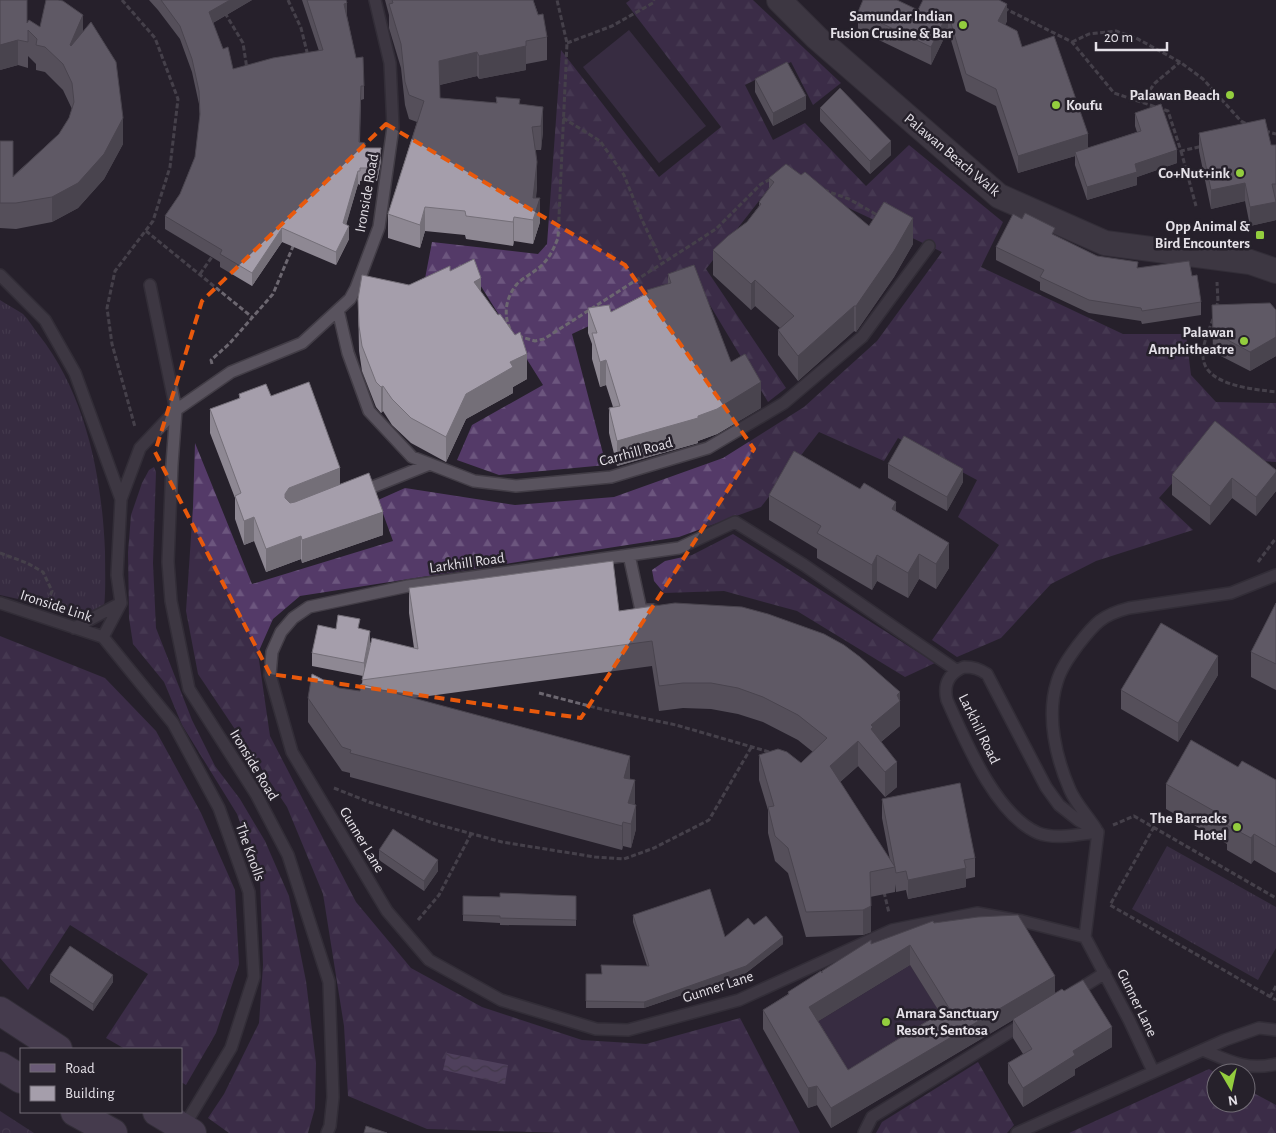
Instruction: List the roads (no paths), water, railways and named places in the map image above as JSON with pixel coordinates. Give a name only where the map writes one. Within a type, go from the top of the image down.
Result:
[{"type":"street","name":"Palawan Beach Walk","points":[[779,0],[817,38],[999,196],[1105,243],[1250,262],[1276,271]]},
{"type":"street","points":[[0,1011],[56,1048]]},
{"type":"street","points":[[0,1066],[20,1078]]},
{"type":"street","points":[[77,1113],[113,1133]]},
{"type":"street","points":[[159,1113],[187,1130]]},
{"type":"lane","name":"Ironside Road","points":[[121,603],[117,575],[121,499],[140,448],[176,410],[231,372],[302,344],[350,299],[356,288],[379,227],[393,127],[390,63],[375,0]]},
{"type":"lane","name":"Carrhill Road","points":[[338,310],[348,353],[370,411],[412,458],[474,481],[516,486],[611,477],[708,448],[784,403],[862,337],[929,246]]},
{"type":"lane","name":"Ironside Road","points":[[0,275],[45,320],[75,373],[121,499]]},
{"type":"lane","points":[[150,286],[176,410]]},
{"type":"lane","name":"Ironside Road","points":[[176,410],[168,562],[171,601],[189,689],[256,794],[288,855],[329,982],[332,1097],[330,1126],[327,1133]]},
{"type":"lane","points":[[348,497],[430,464]]},
{"type":"lane","name":"Larkhill Road","points":[[307,777],[292,752],[270,675],[272,652],[281,632],[293,618],[309,607],[408,586],[679,548],[735,522],[804,565],[956,670],[946,684],[947,700],[990,786],[1009,811],[1025,826],[1039,833],[1069,836],[1098,832]]},
{"type":"lane","points":[[629,555],[641,610],[668,609]]},
{"type":"lane","points":[[1085,937],[1098,832],[1071,792],[1054,739],[1052,706],[1057,681],[1068,658],[1100,619],[1115,612],[1129,608],[1231,593],[1276,575]]},
{"type":"lane","name":"Ironside Link","points":[[0,603],[103,638]]},
{"type":"lane","points":[[74,628],[121,603]]},
{"type":"lane","points":[[103,638],[121,603]]},
{"type":"lane","name":"The Knolls","points":[[103,638],[173,723],[218,808],[249,892],[254,977],[231,1048],[187,1130]]},
{"type":"lane","points":[[956,670],[972,667],[980,669],[987,674],[1046,787],[1059,805],[1078,820],[1098,832]]},
{"type":"lane","name":"Gunner Lane","points":[[307,777],[387,912],[429,960],[501,1000],[596,1028],[628,1030],[739,1000],[892,930],[977,913],[1022,921],[1085,937],[1105,973],[1153,1071]]},
{"type":"lane","points":[[1063,999],[1105,973]]},
{"type":"lane","points":[[864,1133],[872,1117],[1038,1014]]},
{"type":"lane","points":[[1017,1133],[1034,1129],[1153,1071],[1202,1050],[1259,1028],[1276,1030]]},
{"type":"lane","points":[[1202,1050],[1237,1064],[1259,1067],[1276,1064]]},
{"type":"water","points":[[447,1053],[508,1065],[505,1084],[443,1070]]},
{"type":"place","name":"Samundar Indian Fusion Crusine & Bar","points":[[963,25]]},
{"type":"place","name":"Palawan Beach","points":[[1230,95]]},
{"type":"place","name":"Koufu","points":[[1056,105]]},
{"type":"place","name":"Co+Nut+ink","points":[[1240,173]]},
{"type":"place","name":"Opp Animal & Bird Encounters","points":[[1260,235]]},
{"type":"place","name":"Palawan Amphitheatre","points":[[1244,341]]},
{"type":"place","name":"The Barracks Hotel","points":[[1237,827]]},
{"type":"place","name":"Amara Sanctuary Resort, Sentosa","points":[[886,1022]]}]
